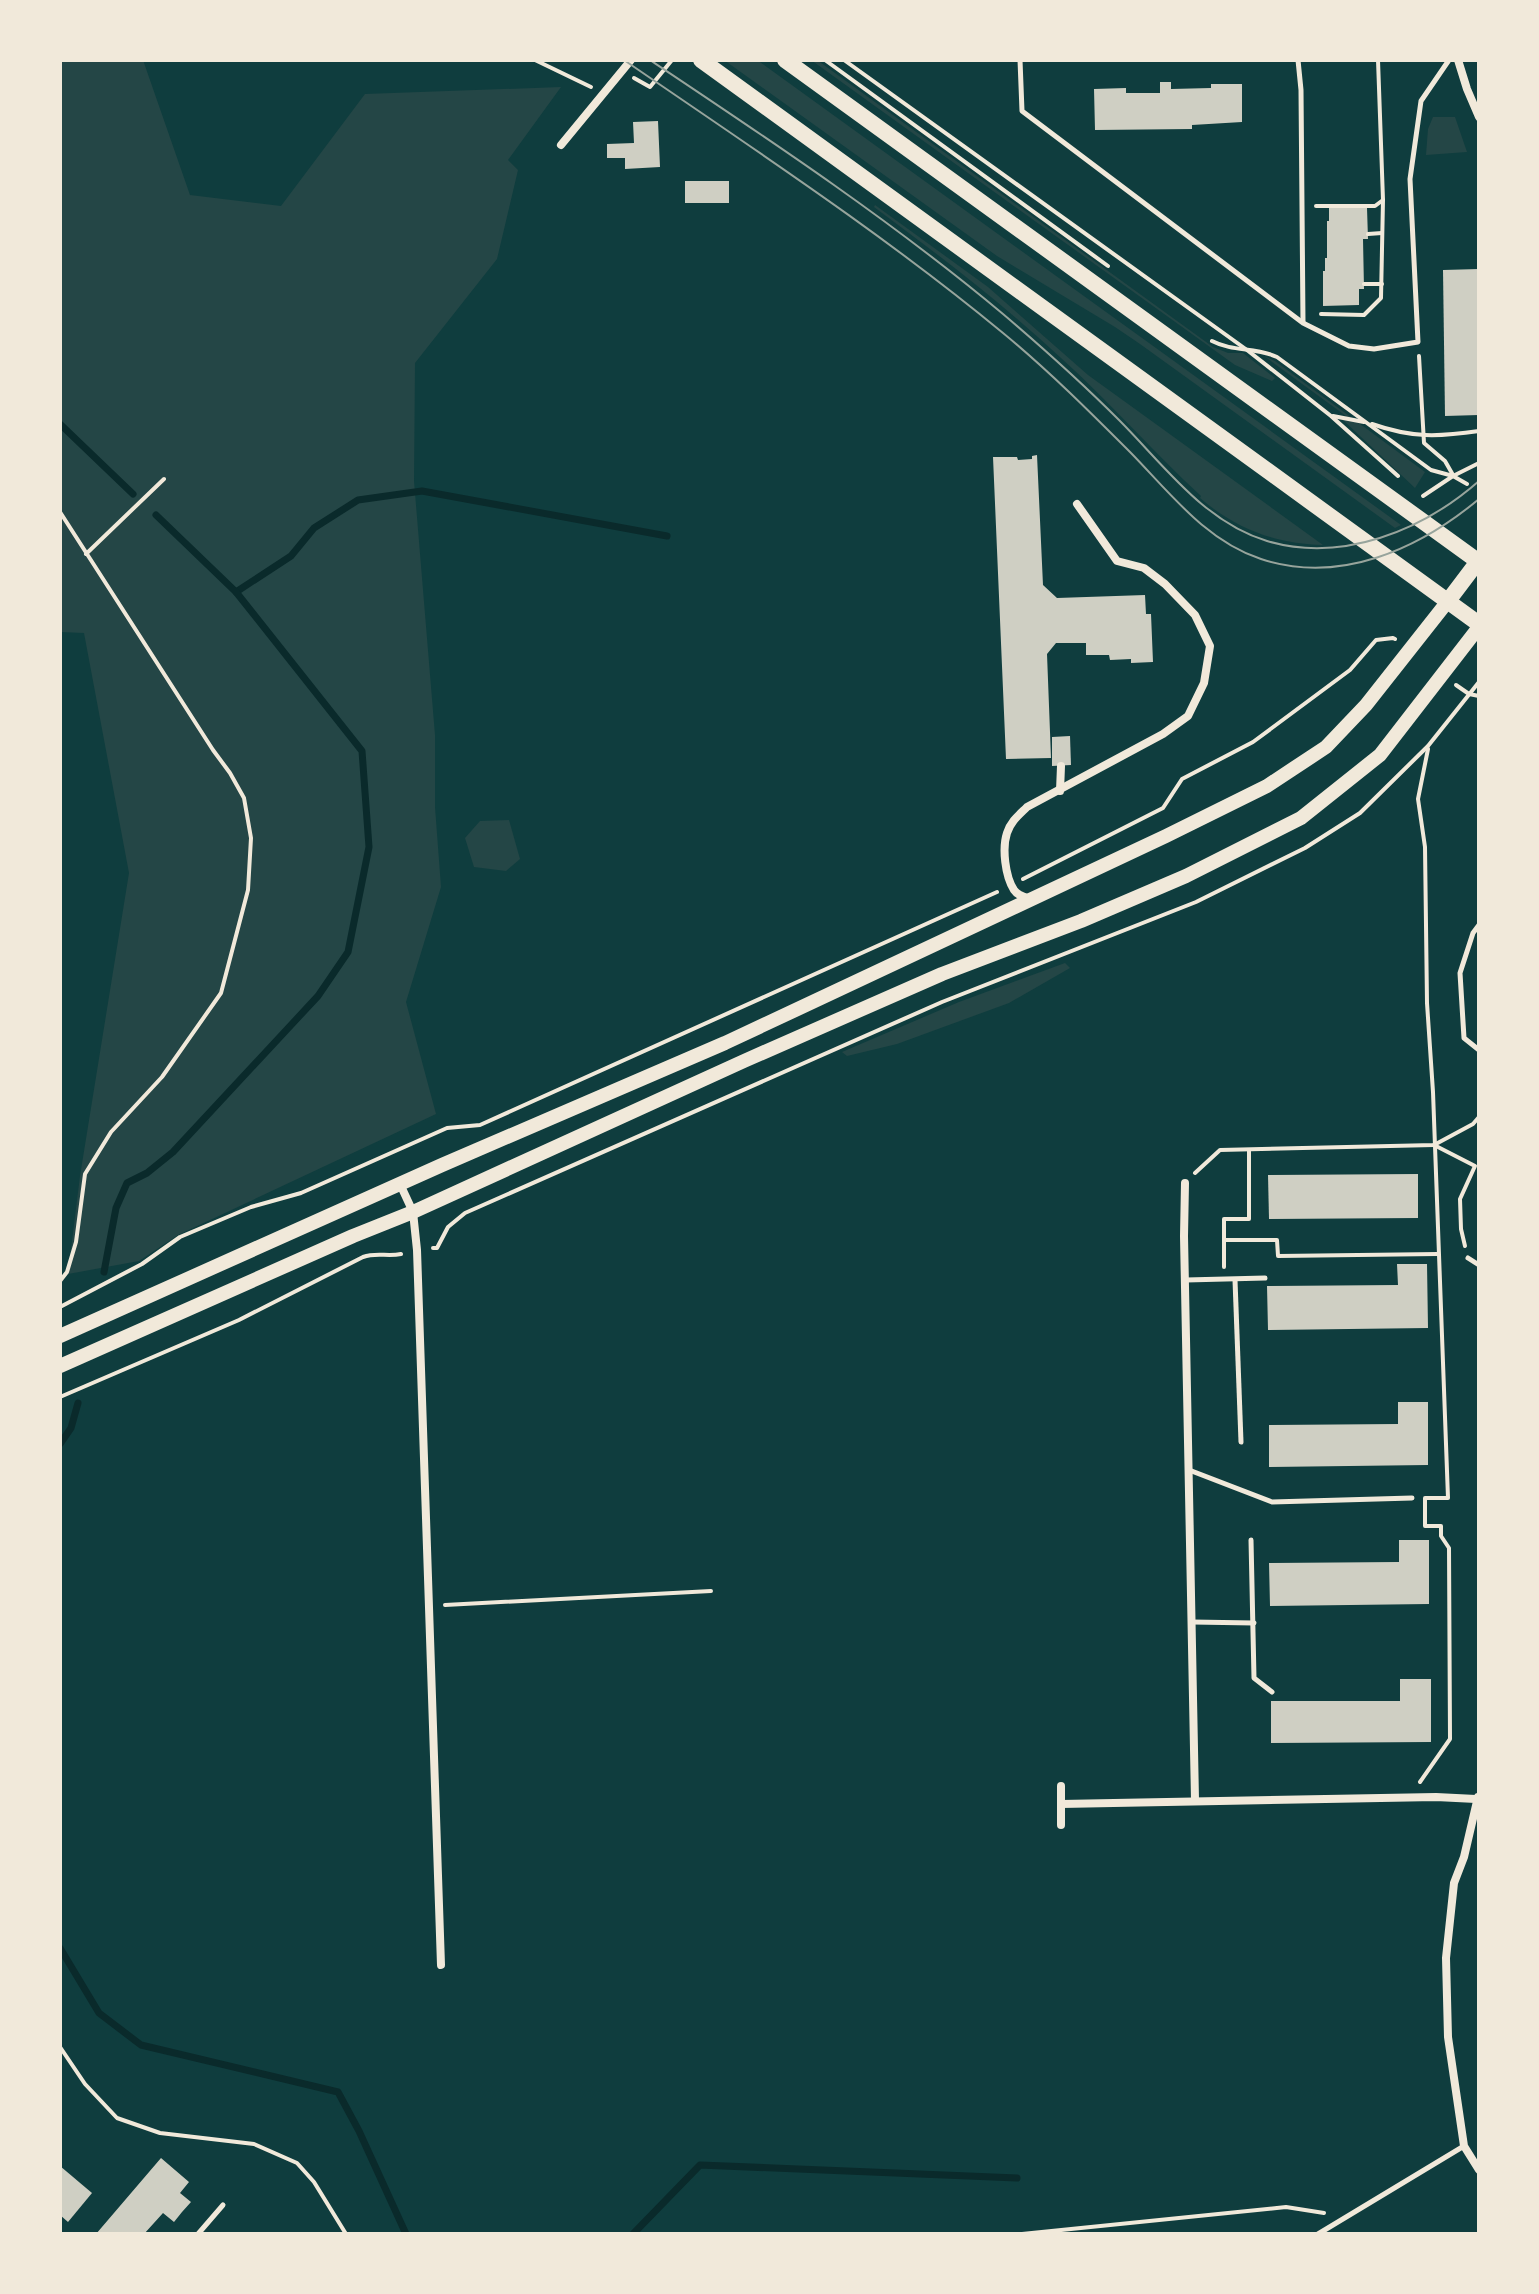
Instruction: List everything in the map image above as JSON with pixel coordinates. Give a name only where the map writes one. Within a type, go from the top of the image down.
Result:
[{"type":"main road","points":[[701,60],[1479,626]]},
{"type":"main road","points":[[785,60],[1479,561],[1448,601]]},
{"type":"street","points":[[561,145],[631,60]]},
{"type":"street","points":[[1458,60],[1479,117]]},
{"type":"street","points":[[1032,899],[1020,896],[1012,884],[1006,858],[1006,835],[1013,821],[1027,807],[1163,734],[1188,716],[1204,683],[1210,646],[1195,615],[1165,584],[1144,568],[1117,561],[1077,504]]},
{"type":"street","points":[[60,1336],[725,1043],[1166,836],[1279,779],[1326,747],[1366,705],[1448,601]]},
{"type":"street","points":[[60,1366],[413,1212],[942,974],[1081,921],[1186,876],[1301,818],[1380,755],[1479,626]]},
{"type":"street","points":[[1060,791],[1061,766]]},
{"type":"street","points":[[1185,1183],[1195,1800]]},
{"type":"street","points":[[400,1184],[413,1212],[417,1250],[441,1965]]},
{"type":"street","points":[[1061,1786],[1061,1825]]},
{"type":"street","points":[[1061,1804],[1478,1798],[1464,1857],[1454,1883],[1446,1958],[1448,2037],[1464,2146],[1479,2170]]},
{"type":"lane","points":[[1020,60],[1022,111],[1303,323],[1349,346],[1374,349],[1418,342],[1410,179],[1421,101],[1449,60]]},
{"type":"lane","points":[[1298,60],[1303,323]]},
{"type":"lane","points":[[1479,925],[1473,933],[1460,973],[1464,1038],[1479,1050]]},
{"type":"lane","points":[[1468,1258],[1479,1265]]},
{"type":"lane","points":[[1185,1280],[1265,1278]]},
{"type":"lane","points":[[1235,1280],[1241,1442]]},
{"type":"lane","points":[[1189,1470],[1272,1502],[1412,1498]]},
{"type":"lane","points":[[1251,1540],[1254,1678],[1272,1692]]},
{"type":"lane","points":[[1192,1622],[1254,1623]]},
{"type":"lane","points":[[1318,2234],[1464,2146]]},
{"type":"lane","points":[[198,2234],[223,2205]]},
{"type":"path","points":[[535,60],[604,93]]},
{"type":"path","points":[[825,60],[1115,271]]},
{"type":"path","points":[[844,60],[1247,350],[1331,416],[1399,477]]},
{"type":"path","points":[[1303,314],[1364,315],[1381,298],[1383,200],[1378,60]]},
{"type":"path","points":[[1302,207],[1375,206],[1383,200]]},
{"type":"path","points":[[1368,234],[1383,233]]},
{"type":"path","points":[[1364,284],[1382,284]]},
{"type":"path","points":[[1201,333],[1226,348],[1264,351],[1277,357],[1431,470],[1467,484]]},
{"type":"path","points":[[1418,342],[1424,443],[1445,461],[1453,476]]},
{"type":"path","points":[[1331,416],[1368,423],[1400,434],[1449,435],[1479,431]]},
{"type":"path","points":[[1421,497],[1479,463]]},
{"type":"path","points":[[86,554],[164,479]]},
{"type":"path","points":[[60,512],[244,798],[251,838],[248,890],[221,993],[162,1077],[111,1132],[85,1174],[76,1242],[67,1272],[60,1281]]},
{"type":"path","points":[[60,527],[68,526]]},
{"type":"path","points":[[60,1307],[142,1264],[180,1237],[251,1207],[301,1193],[447,1128],[480,1125],[1012,884],[1163,808],[1182,779],[1253,742],[1350,670],[1376,640],[1393,638],[1409,650]]},
{"type":"path","points":[[1442,675],[1469,694],[1479,696]]},
{"type":"path","points":[[60,1397],[239,1320],[363,1257],[378,1253],[388,1257],[437,1248],[448,1227],[465,1213],[942,1002],[1196,902],[1305,848],[1360,813],[1428,746],[1476,682]]},
{"type":"path","points":[[1420,1783],[1450,1739],[1449,1548],[1441,1536],[1441,1526],[1425,1526],[1425,1498],[1448,1498],[1427,1003],[1425,847],[1418,799],[1428,746]]},
{"type":"path","points":[[1185,1183],[1220,1150],[1434,1145],[1473,1124],[1479,1117]]},
{"type":"path","points":[[1434,1145],[1475,1166],[1460,1199],[1461,1229],[1468,1258]]},
{"type":"path","points":[[1224,1280],[1224,1219],[1249,1219],[1249,1149]]},
{"type":"path","points":[[1224,1240],[1277,1240],[1278,1256],[1438,1254]]},
{"type":"path","points":[[429,1606],[711,1591]]},
{"type":"path","points":[[60,2047],[85,2084],[117,2118],[160,2133],[254,2144],[297,2163],[314,2182],[346,2234]]},
{"type":"path","points":[[1022,2234],[1286,2207],[1346,2217]]},
{"type":"shaded area","points":[[60,60],[143,60],[190,195],[281,206],[365,94],[561,87],[508,160],[518,170],[497,259],[415,363],[414,481],[435,735],[435,807],[441,887],[406,1002],[436,1114],[178,1235],[139,1261],[68,1274],[80,1176],[129,873],[84,633],[60,632]]},
{"type":"shaded area","points":[[724,60],[757,60],[1401,525],[1395,528],[1115,327],[997,256]]},
{"type":"shaded area","points":[[811,60],[817,60],[1213,347],[1228,353],[1243,353],[1275,378],[1272,381],[1235,365]]},
{"type":"shaded area","points":[[1433,117],[1455,117],[1467,152],[1426,155],[1428,129]]},
{"type":"shaded area","points":[[875,205],[988,287],[1088,375],[1323,545],[1289,542],[1257,533],[1214,509],[1039,338]]},
{"type":"shaded area","points":[[1264,356],[1425,472],[1415,488],[1343,420],[1346,416]]},
{"type":"shaded area","points":[[509,820],[520,859],[506,871],[474,867],[465,838],[480,821]]},
{"type":"shaded area","points":[[1065,963],[1070,968],[1009,1003],[897,1044],[847,1056],[842,1052],[959,1002]]},
{"type":"building","points":[[1160,82],[1171,82],[1171,89],[1242,84],[1242,122],[1192,125],[1192,129],[1095,130],[1094,89],[1126,88],[1126,93],[1160,93]]},
{"type":"building","points":[[658,121],[660,167],[625,169],[625,158],[607,158],[607,144],[634,143],[633,122]]},
{"type":"building","points":[[685,181],[729,181],[729,203],[685,203]]},
{"type":"building","points":[[1329,208],[1367,208],[1368,239],[1363,239],[1364,289],[1359,289],[1359,305],[1323,306]]},
{"type":"building","points":[[1479,269],[1479,415],[1445,416],[1443,270]]},
{"type":"building","points":[[1037,455],[1043,585],[1057,598],[1145,595],[1146,614],[1151,614],[1153,662],[1110,660],[1109,655],[1086,655],[1086,643],[1056,643],[1047,654],[1051,758],[1006,759],[993,457],[1017,457],[1018,460],[1032,459]]},
{"type":"building","points":[[1070,736],[1071,765],[1052,766],[1052,737]]},
{"type":"building","points":[[1418,1174],[1418,1218],[1269,1219],[1268,1175]]},
{"type":"building","points":[[1397,1264],[1427,1264],[1428,1328],[1268,1330],[1267,1286],[1398,1285]]},
{"type":"building","points":[[1398,1402],[1428,1402],[1428,1465],[1269,1467],[1269,1425],[1398,1424]]},
{"type":"building","points":[[1399,1540],[1429,1540],[1429,1604],[1270,1606],[1269,1563],[1399,1562]]},
{"type":"building","points":[[1400,1679],[1431,1679],[1431,1742],[1271,1743],[1271,1701],[1400,1701]]},
{"type":"building","points":[[161,2158],[189,2182],[180,2193],[191,2202],[174,2222],[163,2213],[144,2234],[96,2234]]},
{"type":"building","points":[[60,2166],[92,2193],[68,2222],[60,2215]]},
{"type":"waterway","points":[[60,424],[133,494]]},
{"type":"waterway","points":[[236,592],[291,556],[314,528],[358,500],[422,491],[667,536]]},
{"type":"waterway","points":[[104,1272],[116,1208],[127,1183],[147,1173],[173,1152],[318,996],[348,952],[369,847],[362,751],[236,592],[156,515]]},
{"type":"waterway","points":[[60,1444],[71,1428],[78,1403]]},
{"type":"waterway","points":[[60,1948],[99,2013],[141,2045],[338,2092],[406,2234]]},
{"type":"waterway","points":[[633,2234],[700,2165],[1017,2178]]},
{"type":"tram line","points":[[624,60],[816,192],[957,296],[1052,376],[1190,514],[1241,551],[1291,566],[1320,568],[1349,565],[1404,547],[1431,533],[1479,499]]},
{"type":"tram line","points":[[650,60],[830,182],[961,280],[1077,379],[1186,490],[1204,506],[1244,532],[1295,547],[1352,545],[1407,528],[1457,499],[1479,481]]}]
